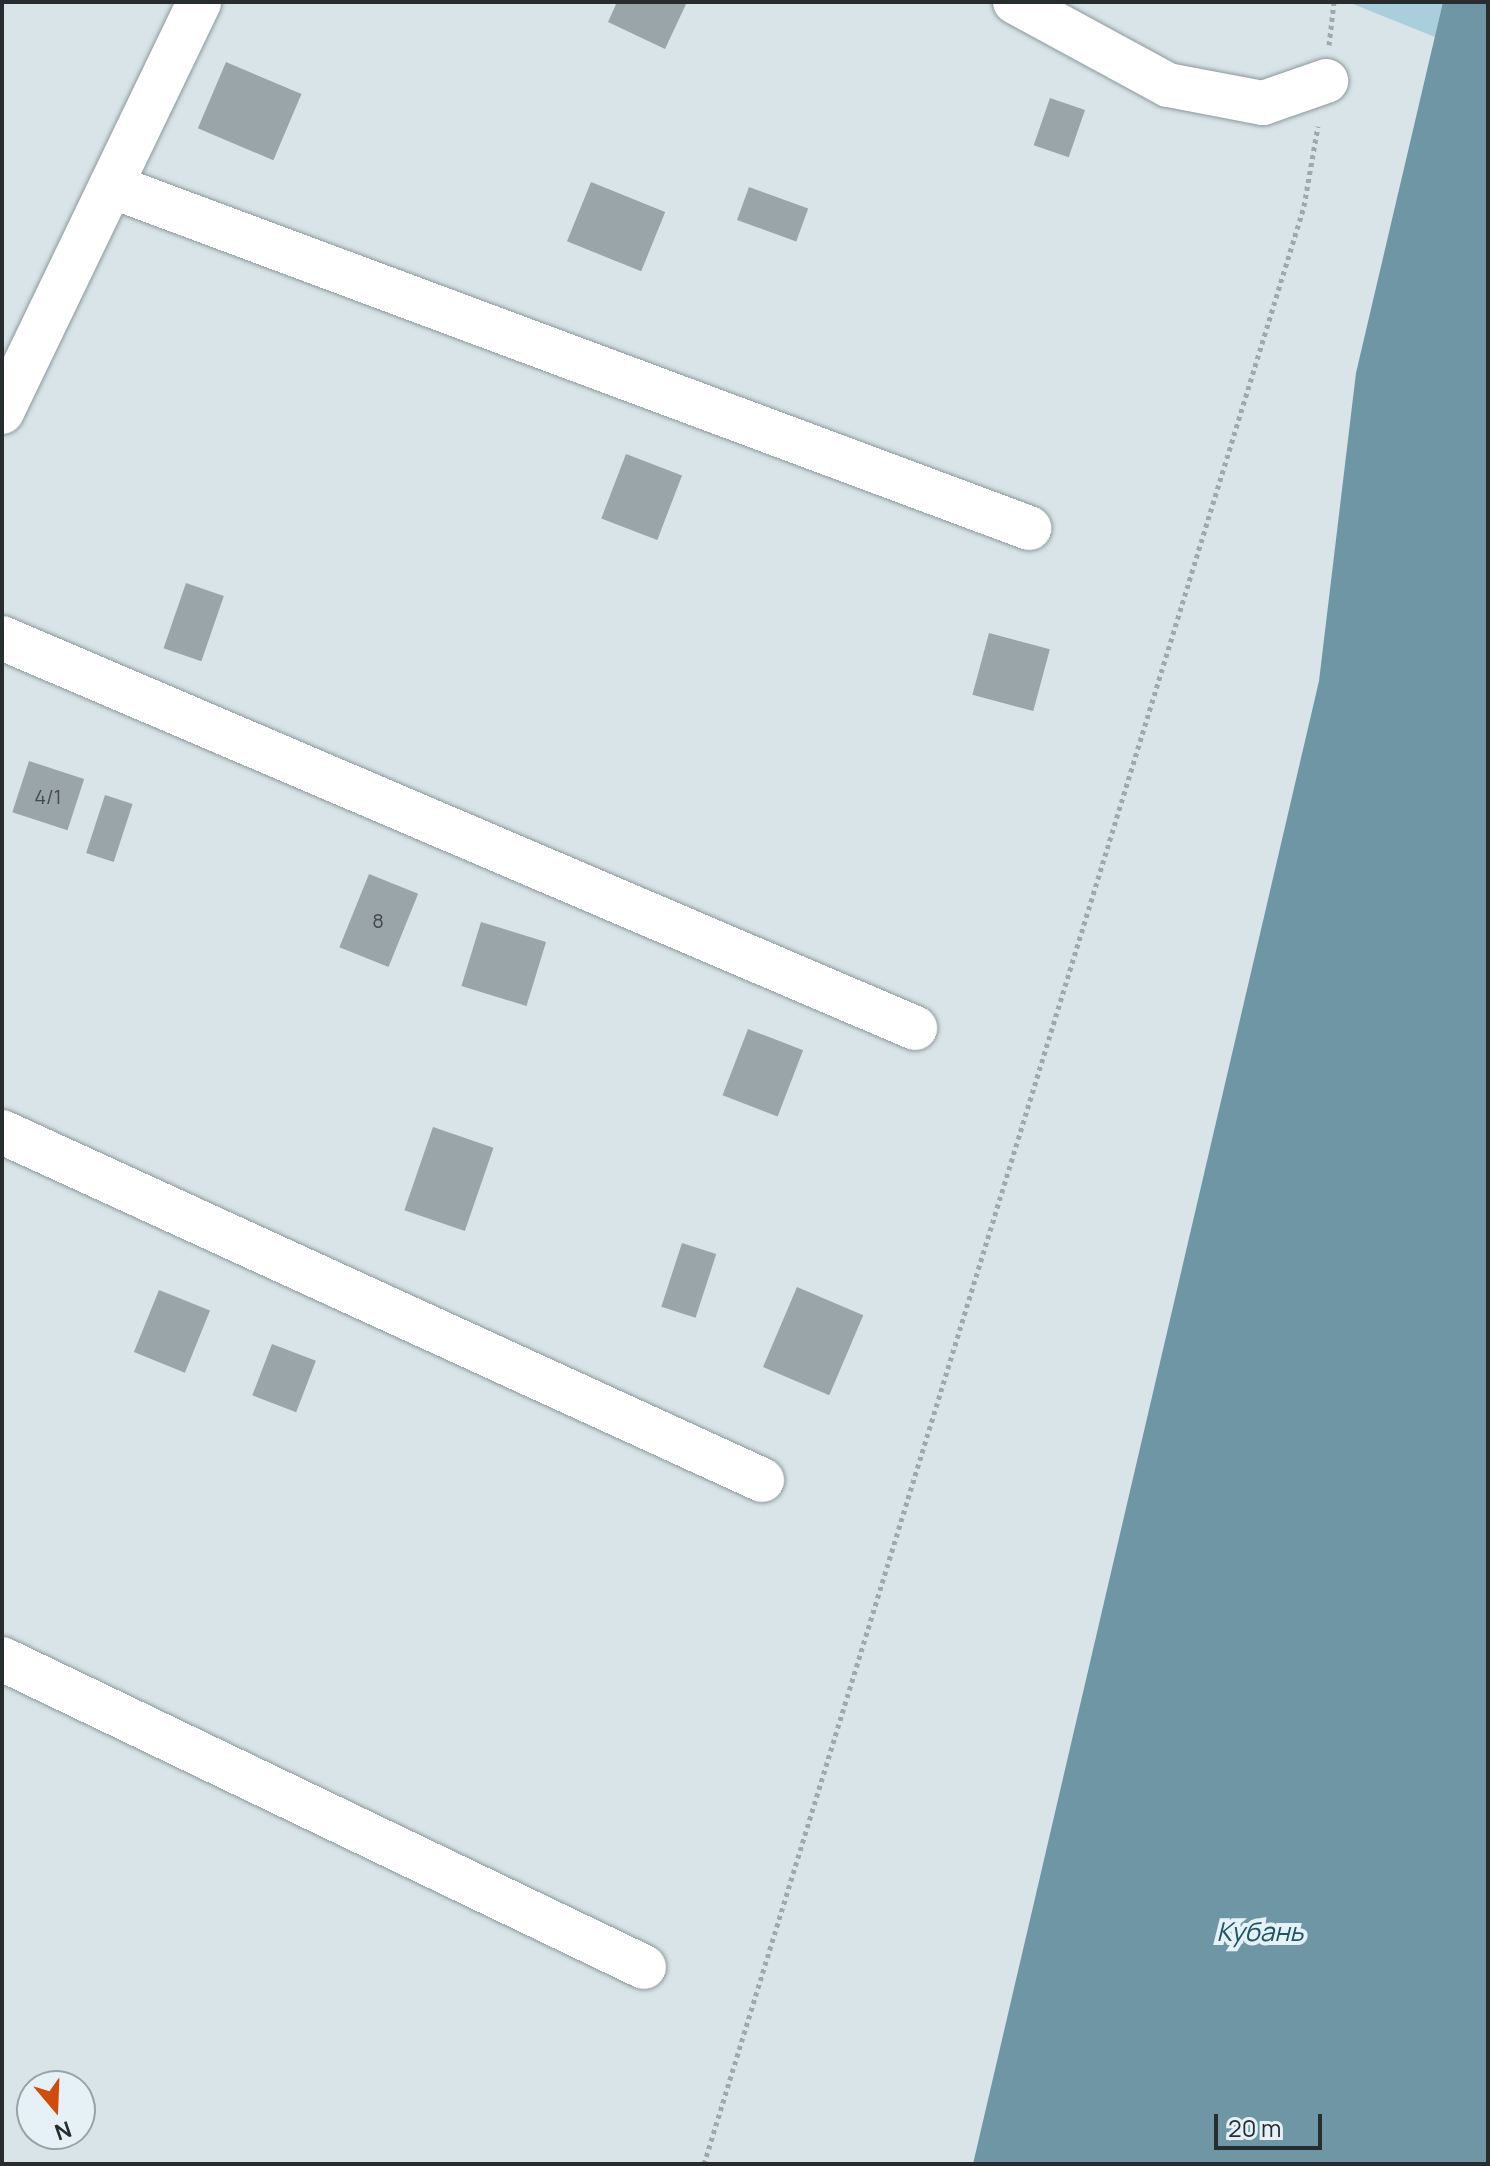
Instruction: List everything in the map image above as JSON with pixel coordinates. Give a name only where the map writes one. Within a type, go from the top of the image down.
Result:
[{"type":"street","points":[[2,412],[199,2]]},
{"type":"street","points":[[1015,2],[1168,85],[1263,103],[1326,81]]},
{"type":"street","points":[[111,186],[1029,528]]},
{"type":"street","points":[[2,638],[915,1028]]},
{"type":"street","points":[[2,1132],[762,1480]]},
{"type":"street","points":[[2,1659],[644,1967]]},
{"type":"path","points":[[704,2164],[1304,206],[1326,81],[1334,2]]},
{"type":"shaded area","points":[[1348,2],[1443,2],[1435,37]]},
{"type":"water","name":"Кубань","points":[[1443,2],[1488,2],[1488,2164],[973,2164],[1319,681],[1356,373]]},
{"type":"building","points":[[617,2],[687,2],[665,49],[608,22]]},
{"type":"building","points":[[226,62],[301,94],[273,160],[198,128]]},
{"type":"building","points":[[1050,98],[1085,110],[1069,157],[1034,145]]},
{"type":"building","points":[[591,182],[665,212],[641,271],[567,241]]},
{"type":"building","points":[[749,187],[808,209],[796,241],[737,220]]},
{"type":"building","points":[[626,454],[682,476],[657,540],[601,518]]},
{"type":"building","points":[[186,583],[224,596],[201,661],[164,648]]},
{"type":"building","points":[[989,633],[1050,649],[1033,711],[972,695]]},
{"type":"building","points":[[29,761],[84,779],[67,830],[12,812]]},
{"type":"building","points":[[105,795],[133,804],[114,862],[86,853]]},
{"type":"building","points":[[369,874],[418,894],[389,967],[339,947]]},
{"type":"building","points":[[481,922],[546,942],[526,1006],[461,986]]},
{"type":"building","points":[[748,1029],[803,1050],[778,1116],[723,1095]]},
{"type":"building","points":[[433,1127],[494,1148],[465,1231],[404,1210]]},
{"type":"building","points":[[682,1243],[716,1254],[696,1318],[661,1307]]},
{"type":"building","points":[[797,1287],[863,1315],[829,1395],[763,1367]]},
{"type":"building","points":[[159,1290],[210,1311],[185,1373],[134,1352]]},
{"type":"building","points":[[272,1344],[316,1361],[296,1412],[252,1395]]}]
